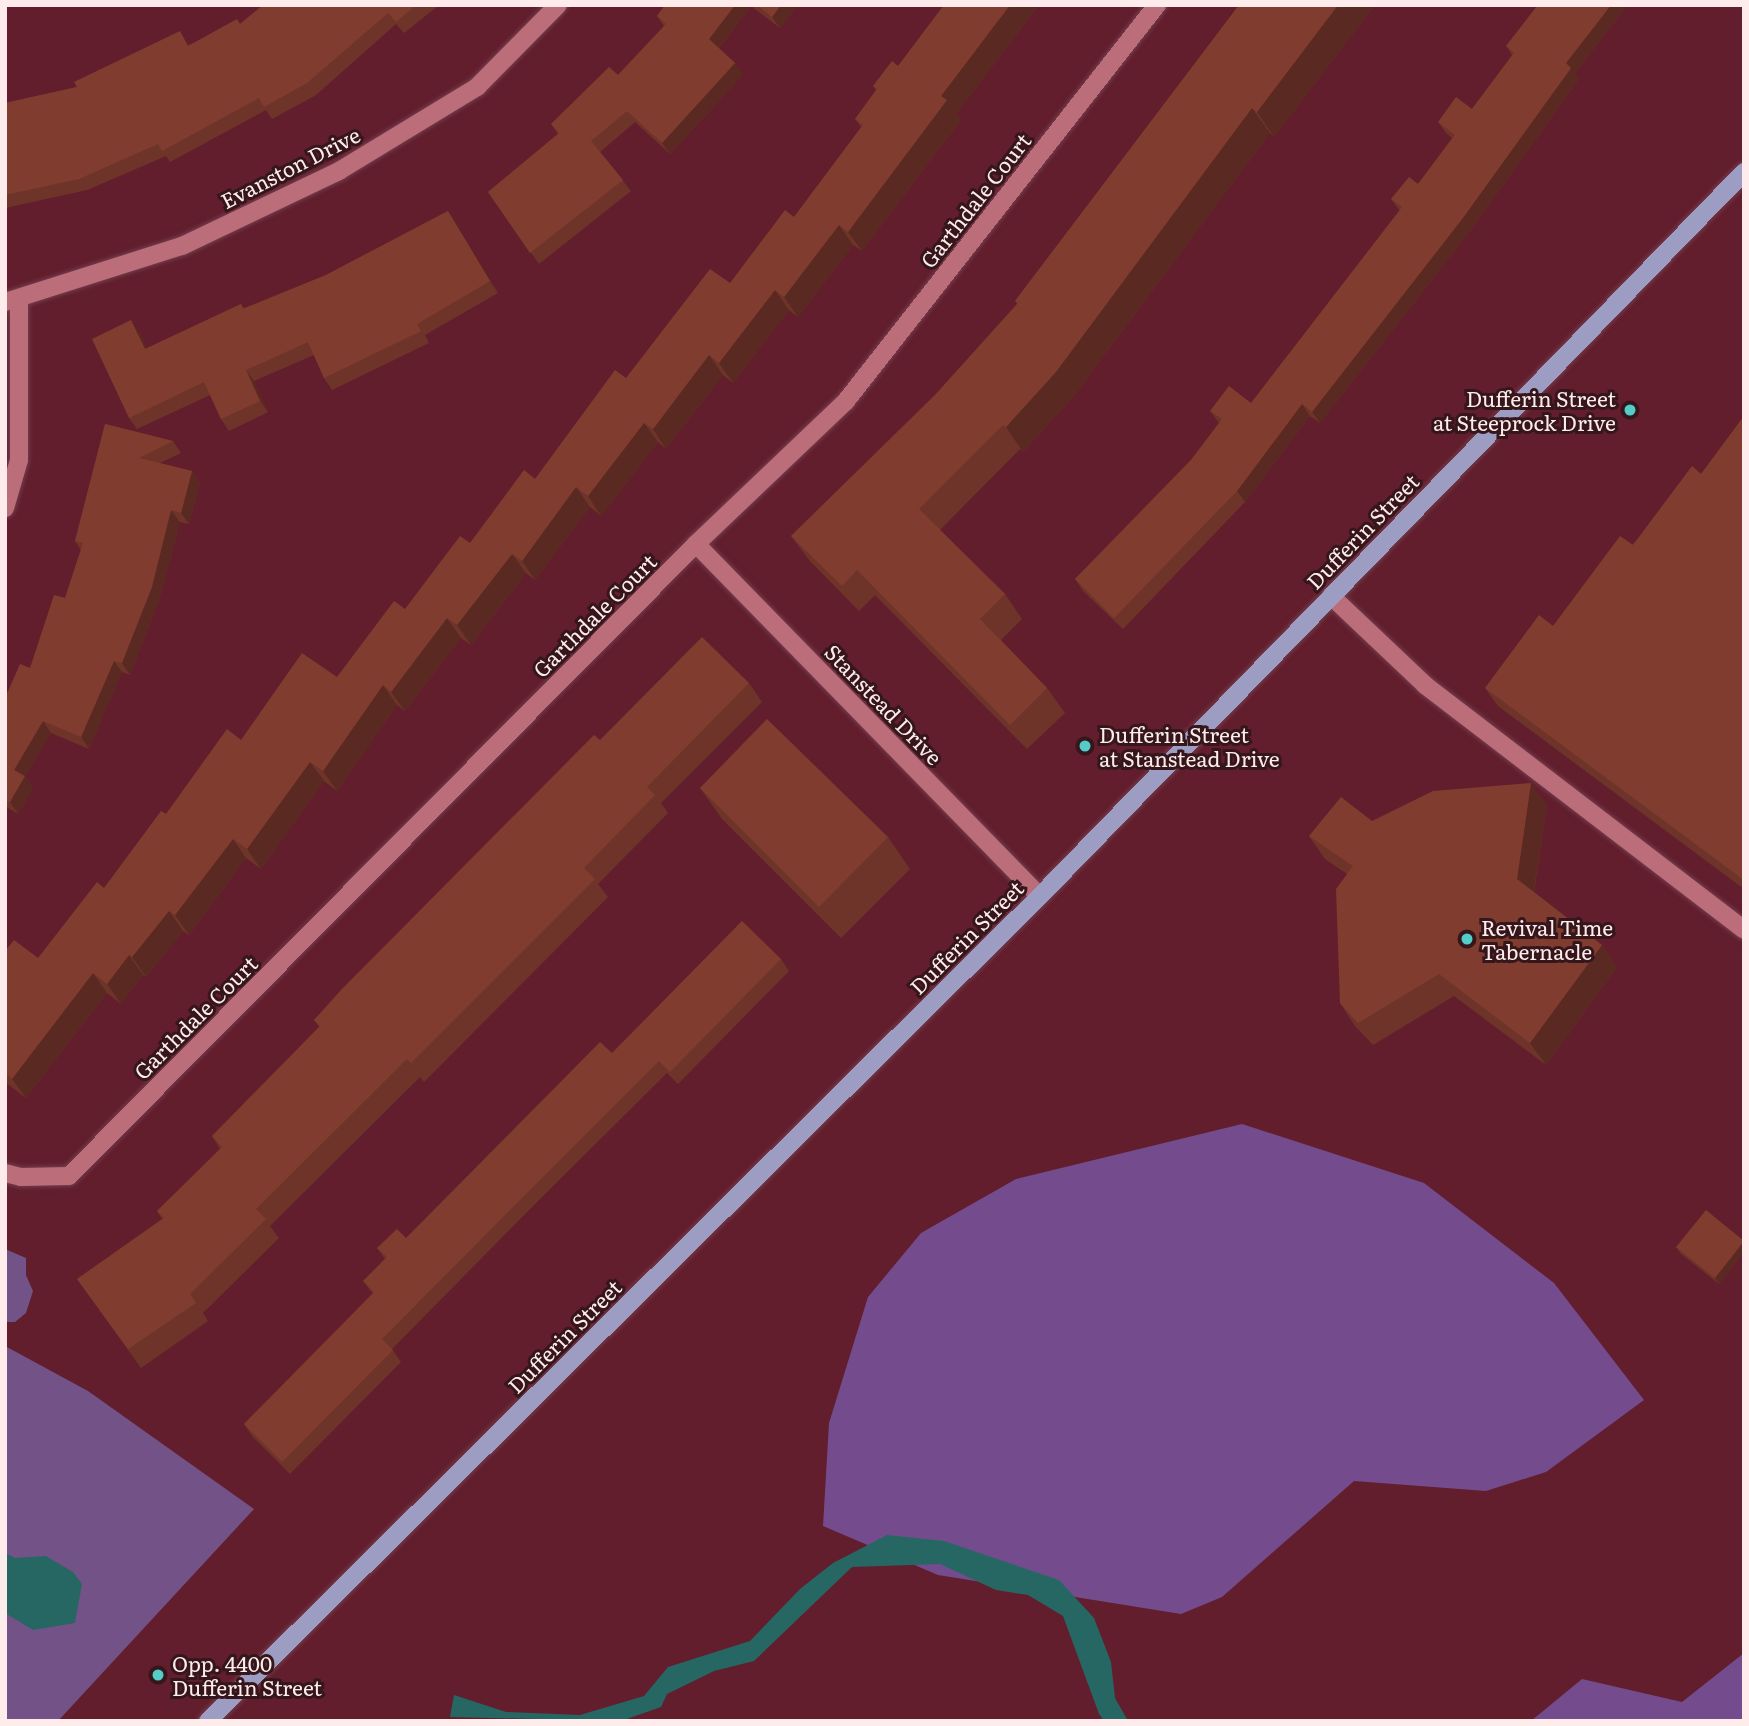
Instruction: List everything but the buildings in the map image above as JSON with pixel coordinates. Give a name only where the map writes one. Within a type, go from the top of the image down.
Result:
[{"type":"main road","name":"Dufferin Street","points":[[208,1721],[1040,896],[1744,172]]},
{"type":"street","name":"Evanston Drive","points":[[12,302],[182,246],[339,172],[477,87],[558,5]]},
{"type":"street","name":"Garthdale Court","points":[[5,1173],[21,1177],[69,1176],[696,544],[846,401],[1157,5]]},
{"type":"street","points":[[5,508],[19,460],[12,302]]},
{"type":"street","name":"Stanstead Drive","points":[[696,544],[1040,896]]},
{"type":"street","points":[[1331,596],[1425,685],[1744,930]]},
{"type":"shaded area","points":[[1242,1124],[1424,1183],[1554,1283],[1644,1400],[1546,1472],[1486,1491],[1354,1481],[1222,1597],[1181,1614],[938,1575],[823,1526],[829,1423],[868,1297],[921,1233],[1016,1179]]},
{"type":"shaded area","points":[[5,1249],[26,1258],[26,1275],[33,1291],[26,1313],[15,1322],[5,1322]]},
{"type":"shaded area","points":[[5,1346],[88,1391],[254,1509],[58,1721],[5,1721]]},
{"type":"shaded area","points":[[1744,1653],[1744,1721],[1531,1721],[1582,1679],[1682,1702]]},
{"type":"water","points":[[887,1535],[944,1541],[1059,1580],[1094,1618],[1111,1662],[1115,1698],[1128,1721],[1104,1721],[1099,1714],[1063,1616],[1028,1595],[996,1590],[940,1564],[852,1567],[754,1661],[714,1671],[667,1694],[661,1707],[621,1721],[450,1717],[454,1695],[506,1712],[580,1715],[644,1696],[668,1667],[750,1641],[800,1589],[833,1563]]},
{"type":"water","points":[[5,1553],[15,1558],[46,1556],[73,1572],[82,1584],[75,1623],[33,1630],[5,1613]]},
{"type":"place","name":"Dufferin Street at Steeprock Drive","points":[[1630,410]]},
{"type":"place","name":"Dufferin Street at Stanstead Drive","points":[[1085,746]]},
{"type":"place","name":"Revival Time Tabernacle","points":[[1467,939]]},
{"type":"place","name":"Opp. 4400 Dufferin Street","points":[[158,1675]]}]
